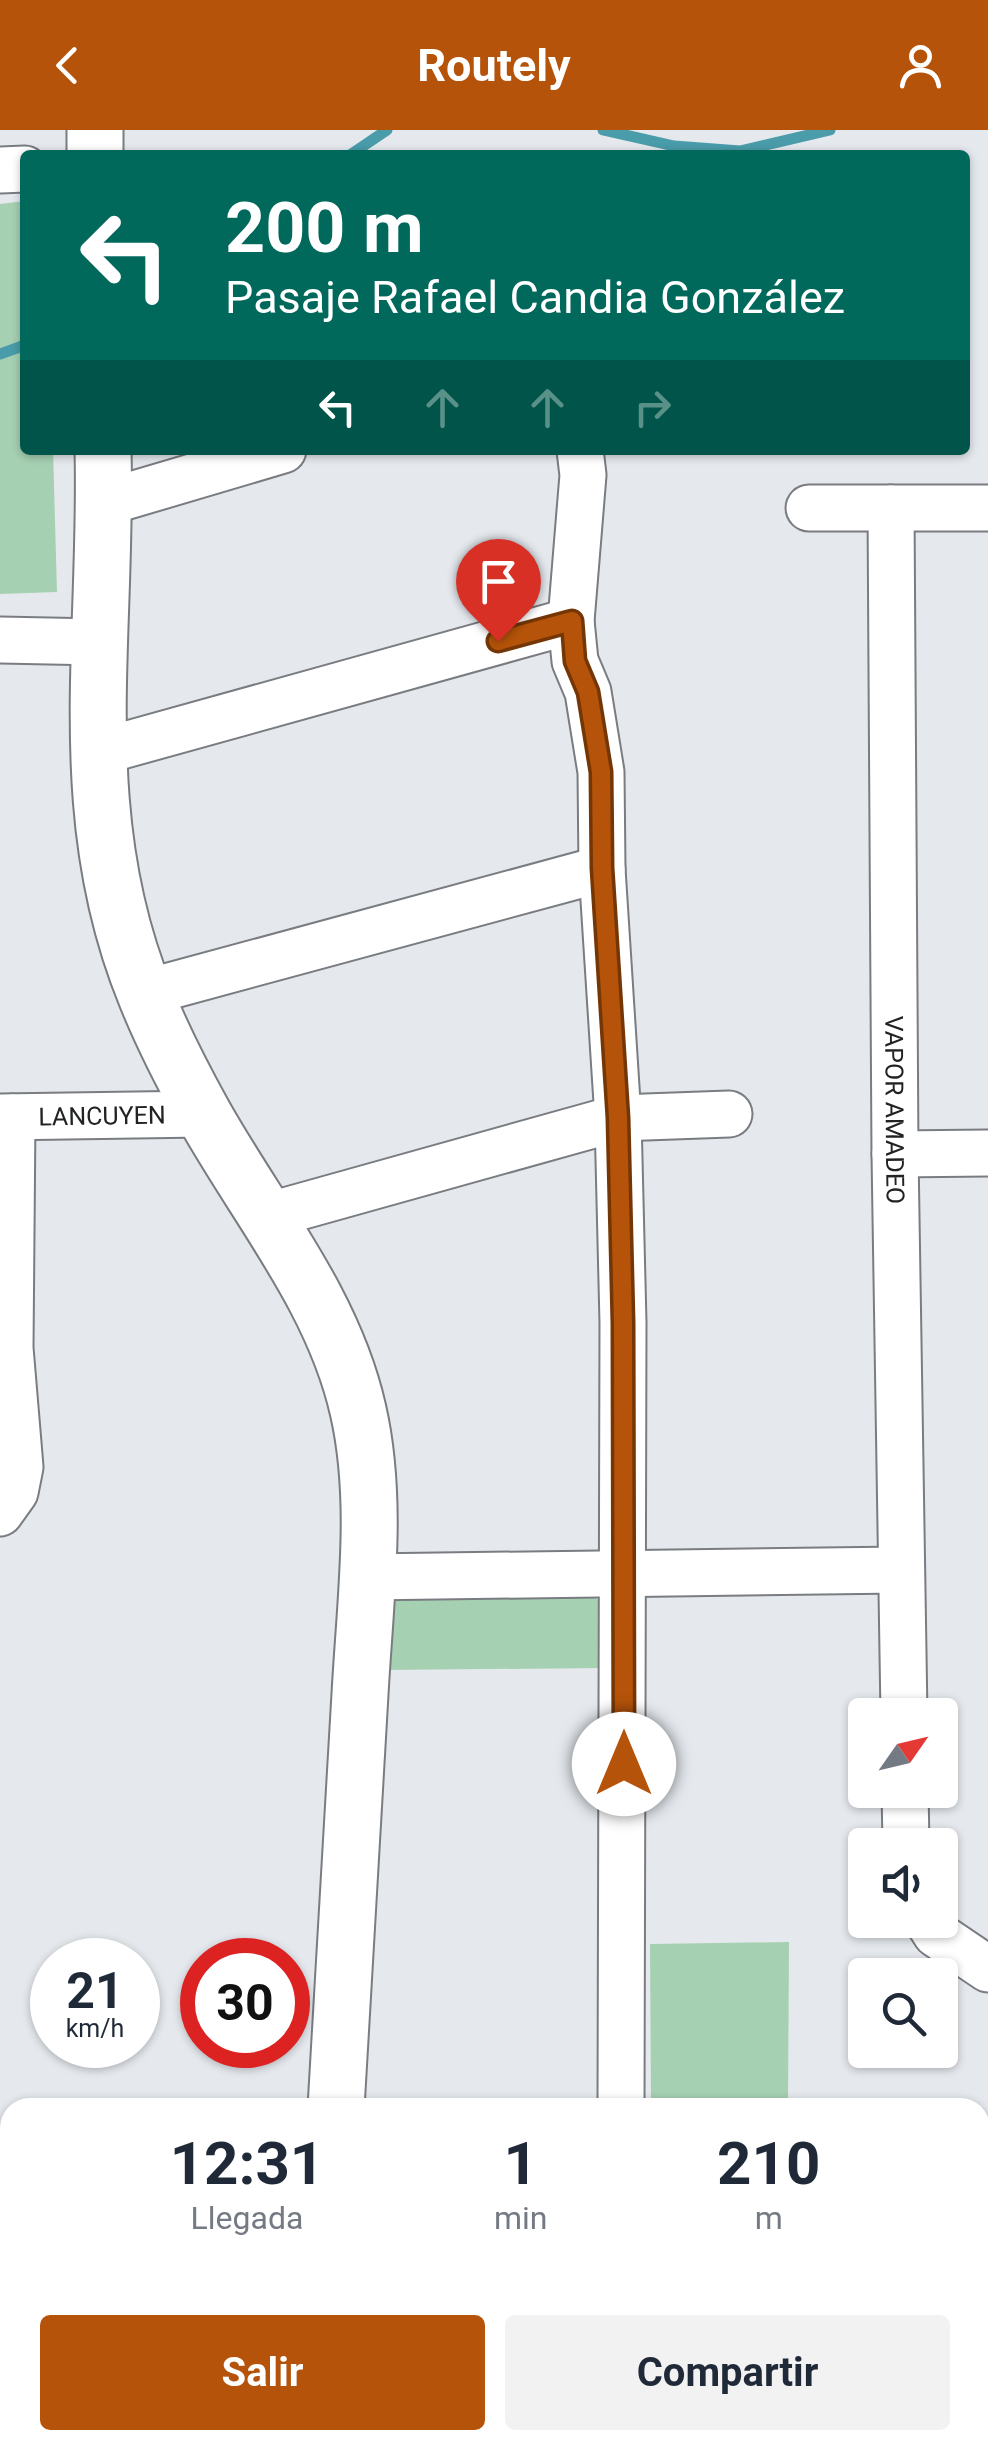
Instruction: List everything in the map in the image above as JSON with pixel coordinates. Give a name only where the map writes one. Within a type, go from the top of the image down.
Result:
[{"type":"street","points":[[249,455],[104,476],[96,753],[110,877],[118,916],[144,993],[204,1114],[312,1292],[342,1354],[358,1412],[368,1482],[366,1577],[337,2098]]},
{"type":"street","points":[[581,455],[583,475],[572,621],[575,661],[588,692],[600,758],[602,868],[618,1118],[625,1574],[621,2098]]},
{"type":"street","points":[[809,508],[988,508]]},
{"type":"street","name":"VAPOR AMADEO","points":[[891,508],[904,1698]]},
{"type":"street","points":[[96,753],[572,621]]},
{"type":"street","points":[[0,640],[99,642]]},
{"type":"street","points":[[144,993],[602,868]]},
{"type":"street","name":"LANCUYEN","points":[[6,1117],[204,1114]]},
{"type":"street","points":[[267,1216],[618,1118],[729,1114]]},
{"type":"street","points":[[0,1513],[15,1492],[20,1467],[5,1348],[6,1117]]},
{"type":"street","points":[[895,1154],[988,1153]]},
{"type":"street","points":[[366,1577],[902,1570]]},
{"type":"street","points":[[942,1938],[988,1968]]},
{"type":"green space","points":[[20,202],[20,455],[53,455],[57,592],[0,594],[0,204]]},
{"type":"green space","points":[[589,1595],[601,1601],[606,1668],[385,1670],[392,1602],[400,1596]]},
{"type":"green space","points":[[789,1942],[788,2098],[651,2098],[650,1944]]},
{"type":"waterway","points":[[357,150],[387,130]]},
{"type":"waterway","points":[[603,130],[674,146],[727,150]]},
{"type":"waterway","points":[[744,150],[830,130]]},
{"type":"waterway","points":[[0,354],[20,347]]},
{"type":"route","points":[[498,641],[572,621],[575,661],[588,692],[601,772],[602,868],[618,1118],[623,1323],[624,1764]]}]
